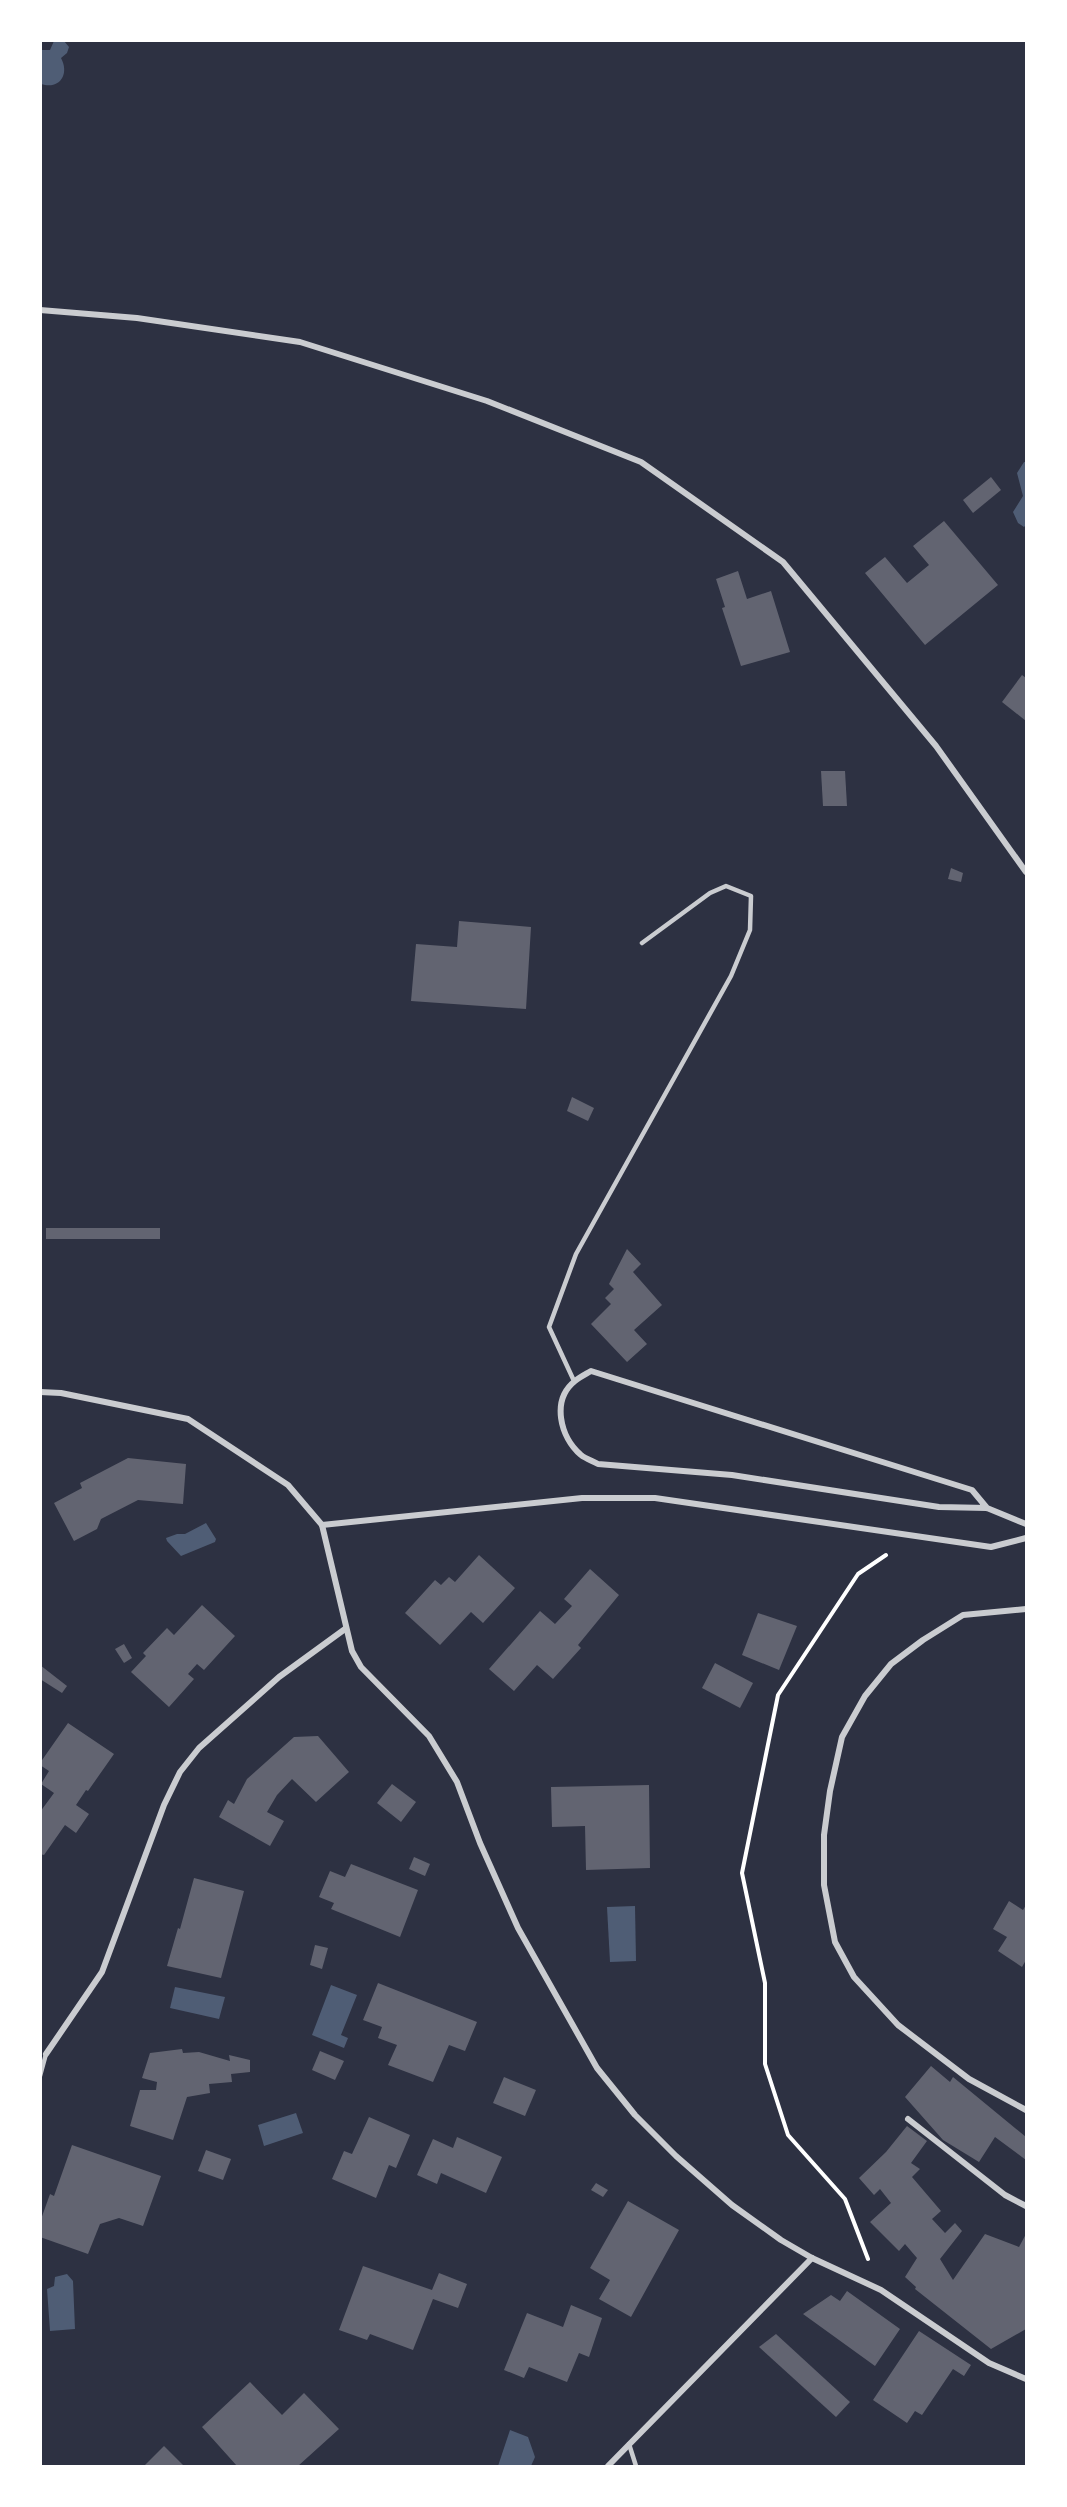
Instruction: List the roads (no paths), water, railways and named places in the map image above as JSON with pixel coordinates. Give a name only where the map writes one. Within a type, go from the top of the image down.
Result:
[{"type":"street","points":[[40,310],[137,318],[300,342],[487,401],[641,462],[783,562],[936,746],[1026,872]]},
{"type":"street","points":[[987,1508],[972,1490],[591,1371],[574,1381],[563,1397],[559,1416],[565,1436],[581,1455],[598,1464],[732,1474],[939,1508],[987,1508],[1026,1524]]},
{"type":"street","points":[[40,1392],[62,1393],[188,1419],[288,1485],[322,1525],[352,1651],[361,1667],[429,1736],[457,1782],[480,1843],[518,1928],[597,2068],[635,2115],[676,2156],[732,2205],[782,2240],[812,2258],[881,2290],[989,2363],[1026,2379]]},
{"type":"street","points":[[322,1525],[582,1498],[655,1498],[991,1547],[1026,1538]]},
{"type":"street","points":[[1026,1609],[963,1615],[923,1640],[891,1664],[865,1696],[842,1737],[830,1791],[824,1835],[824,1885],[835,1942],[854,1977],[907,2032],[969,2079],[1026,2110]]},
{"type":"street","points":[[46,2054],[102,1972],[164,1805],[180,1772],[199,1748],[279,1677],[345,1629]]},
{"type":"street","points":[[908,2119],[1005,2195],[1026,2206]]},
{"type":"street","points":[[608,2466],[812,2258]]},
{"type":"lane","points":[[574,1381],[549,1327],[572,1264],[731,976],[750,930],[751,896],[726,886],[718,889],[642,943]]},
{"type":"lane","points":[[40,2076],[46,2054]]},
{"type":"lane","points":[[628,2444],[636,2466]]},
{"type":"water","points":[[54,41],[64,41],[69,47],[67,53],[61,58],[63,75],[58,83],[41,84],[41,50],[50,50]]},
{"type":"water","points":[[1026,462],[1026,525],[1024,527],[1018,523],[1013,512],[1023,496],[1017,473]]},
{"type":"water","points":[[206,1523],[216,1539],[215,1542],[181,1556],[167,1541],[166,1538],[185,1534]]},
{"type":"water","points":[[635,1906],[636,1961],[610,1962],[607,1907]]},
{"type":"water","points":[[331,1985],[357,1995],[341,2035],[348,2038],[344,2048],[312,2035]]},
{"type":"water","points":[[175,1987],[225,1997],[219,2019],[170,2008]]},
{"type":"water","points":[[296,2113],[303,2133],[264,2146],[258,2125]]},
{"type":"water","points":[[67,2274],[73,2281],[75,2329],[50,2331],[47,2289],[54,2286],[55,2277]]},
{"type":"water","points":[[510,2430],[528,2437],[535,2457],[531,2466],[498,2466]]}]
